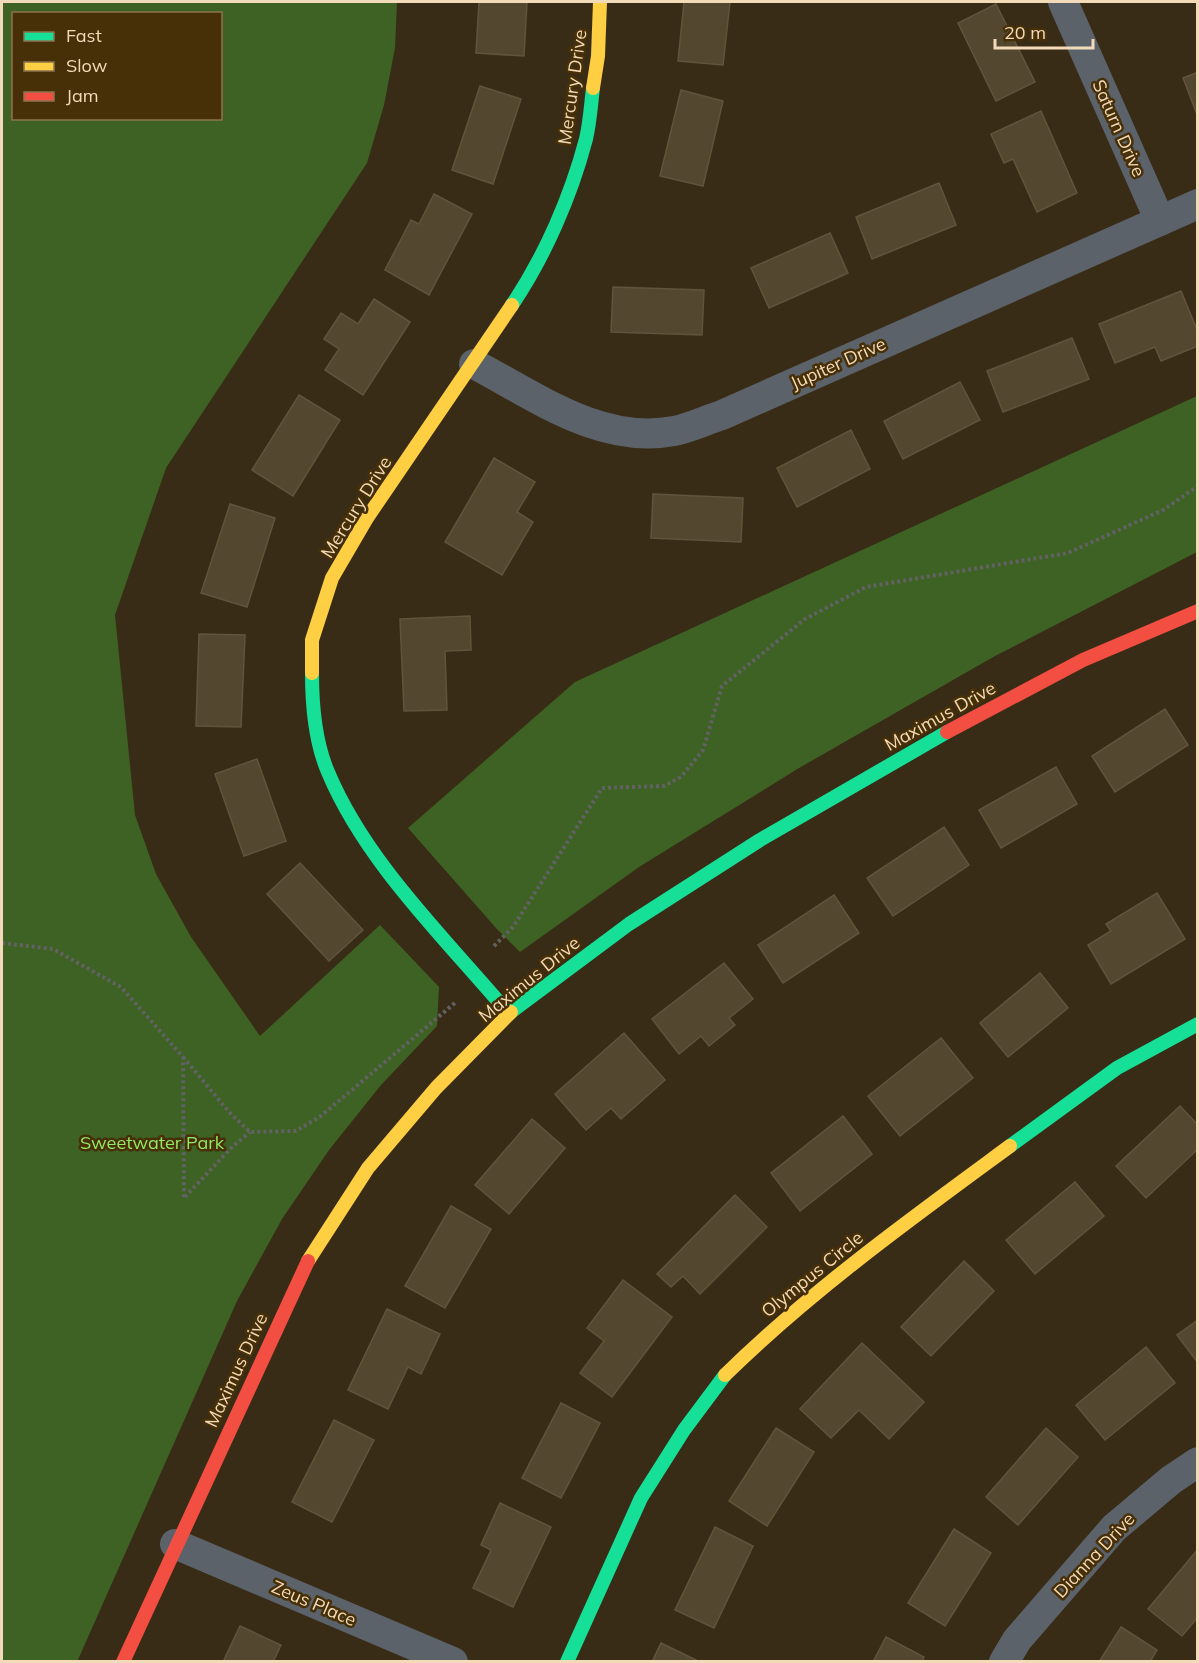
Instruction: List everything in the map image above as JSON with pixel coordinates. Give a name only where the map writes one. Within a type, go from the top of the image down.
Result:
[{"type":"street","name":"Mercury Drive","points":[[509,1014],[384,867],[353,823],[327,770],[312,705],[312,640],[332,578],[367,518],[474,364],[531,277],[562,208],[586,138],[598,56],[600,2]]},
{"type":"street","name":"Saturn Drive","points":[[1063,2],[1160,221]]},
{"type":"street","name":"Jupiter Drive","points":[[474,364],[585,422],[629,432],[674,431],[722,415],[1197,204]]},
{"type":"street","name":"Maximus Drive","points":[[123,1662],[175,1544],[303,1269],[368,1168],[436,1088],[509,1014],[629,924],[789,823],[916,749],[1083,660],[1197,611]]},
{"type":"street","name":"Olympus Circle","points":[[567,1662],[641,1498],[684,1430],[723,1377],[769,1332],[880,1242],[1117,1068],[1197,1024]]},
{"type":"street","name":"Dianna Drive","points":[[1004,1662],[1017,1640],[1114,1528],[1171,1480],[1197,1462]]},
{"type":"street","name":"Zeus Place","points":[[175,1544],[453,1662]]},
{"type":"path","points":[[183,1057],[184,1198],[231,1148],[250,1132],[296,1131],[321,1116],[465,995],[470,969],[513,927],[602,788],[664,786],[681,777],[703,750],[722,686],[805,619],[866,587],[1068,553],[1163,510],[1197,486]]},
{"type":"path","points":[[2,943],[53,949],[121,987],[230,1113],[250,1132]]},
{"type":"green space","name":"Sweetwater Park","points":[[2,2],[397,2],[395,48],[384,105],[367,163],[166,468],[115,615],[135,815],[156,874],[191,937],[260,1036],[380,925],[439,987],[437,1026],[381,1085],[329,1150],[282,1219],[237,1301],[77,1662],[2,1661]]},
{"type":"green space","points":[[1197,396],[1197,552],[995,656],[799,768],[639,867],[520,952],[408,828],[575,682]]},
{"type":"building","points":[[479,2],[527,2],[524,56],[476,53]]},
{"type":"building","points":[[684,2],[730,2],[723,65],[678,61]]},
{"type":"building","points":[[996,4],[1035,82],[996,101],[958,23]]},
{"type":"building","points":[[1198,72],[1198,117],[1183,78]]},
{"type":"building","points":[[480,86],[521,99],[493,184],[452,170]]},
{"type":"building","points":[[681,90],[723,101],[703,186],[660,176]]},
{"type":"building","points":[[1041,111],[1077,193],[1037,212],[1013,159],[1004,163],[991,134]]},
{"type":"building","points":[[939,183],[956,225],[872,259],[856,217]]},
{"type":"building","points":[[434,194],[472,214],[429,295],[385,270],[411,220],[419,224]]},
{"type":"building","points":[[830,233],[848,273],[769,308],[751,268]]},
{"type":"building","points":[[613,287],[704,290],[702,335],[611,332]]},
{"type":"building","points":[[1181,291],[1198,332],[1198,346],[1161,361],[1155,347],[1115,363],[1099,324]]},
{"type":"building","points":[[374,299],[410,322],[363,395],[325,370],[339,349],[324,339],[341,313],[358,324]]},
{"type":"building","points":[[1072,338],[1089,379],[1003,412],[987,371]]},
{"type":"building","points":[[960,382],[980,420],[903,459],[884,421]]},
{"type":"building","points":[[299,395],[340,420],[293,496],[252,470]]},
{"type":"building","points":[[851,430],[870,469],[797,507],[777,468]]},
{"type":"building","points":[[494,458],[535,482],[517,512],[533,522],[502,575],[445,542]]},
{"type":"building","points":[[653,494],[743,498],[741,542],[651,538]]},
{"type":"building","points":[[230,504],[275,518],[247,607],[201,593]]},
{"type":"building","points":[[470,616],[471,650],[445,651],[447,710],[404,711],[400,619]]},
{"type":"building","points":[[199,634],[245,635],[241,727],[196,726]]},
{"type":"building","points":[[1165,709],[1188,745],[1115,792],[1092,756]]},
{"type":"building","points":[[257,759],[286,841],[244,856],[215,774]]},
{"type":"building","points":[[1056,767],[1077,804],[1001,848],[979,810]]},
{"type":"building","points":[[944,827],[969,865],[893,916],[867,878]]},
{"type":"building","points":[[300,863],[363,930],[329,961],[267,894]]},
{"type":"building","points":[[1157,893],[1185,939],[1111,984],[1088,945],[1111,931],[1106,924]]},
{"type":"building","points":[[834,895],[859,933],[783,983],[758,945]]},
{"type":"building","points":[[724,963],[753,999],[729,1018],[735,1025],[709,1046],[701,1036],[679,1054],[652,1019]]},
{"type":"building","points":[[1040,973],[1068,1008],[1008,1057],[980,1023]]},
{"type":"building","points":[[624,1033],[665,1080],[621,1119],[611,1108],[586,1130],[555,1094]]},
{"type":"building","points":[[941,1038],[973,1078],[900,1136],[868,1096]]},
{"type":"building","points":[[1180,1106],[1198,1125],[1198,1149],[1146,1198],[1116,1166]]},
{"type":"building","points":[[843,1116],[872,1154],[800,1211],[771,1173]]},
{"type":"building","points":[[532,1119],[565,1148],[509,1214],[475,1185]]},
{"type":"building","points":[[1075,1182],[1104,1216],[1035,1274],[1006,1240]]},
{"type":"building","points":[[735,1195],[767,1227],[700,1294],[683,1276],[671,1287],[657,1274]]},
{"type":"building","points":[[451,1206],[491,1229],[445,1308],[405,1286]]},
{"type":"building","points":[[964,1261],[994,1291],[931,1356],[901,1327]]},
{"type":"building","points":[[623,1280],[672,1317],[612,1397],[580,1373],[604,1341],[587,1328]]},
{"type":"building","points":[[387,1309],[440,1334],[421,1374],[408,1367],[388,1409],[348,1390]]},
{"type":"building","points":[[1198,1320],[1198,1363],[1177,1335]]},
{"type":"building","points":[[862,1343],[924,1402],[889,1439],[859,1410],[831,1438],[800,1409]]},
{"type":"building","points":[[1146,1347],[1175,1383],[1105,1440],[1076,1405]]},
{"type":"building","points":[[561,1403],[600,1423],[561,1498],[522,1478]]},
{"type":"building","points":[[334,1420],[374,1440],[332,1522],[292,1502]]},
{"type":"building","points":[[776,1428],[814,1452],[767,1526],[729,1501]]},
{"type":"building","points":[[1046,1428],[1078,1457],[1018,1525],[986,1497]]},
{"type":"building","points":[[500,1503],[551,1527],[513,1607],[473,1588],[491,1550],[481,1545]]},
{"type":"building","points":[[715,1527],[753,1546],[714,1628],[675,1610]]},
{"type":"building","points":[[954,1529],[991,1553],[945,1626],[908,1603]]},
{"type":"building","points":[[1198,1549],[1198,1617],[1182,1636],[1148,1609]]},
{"type":"building","points":[[240,1626],[281,1645],[273,1662],[223,1662]]},
{"type":"building","points":[[1121,1627],[1157,1650],[1150,1662],[1099,1662]]},
{"type":"building","points":[[886,1637],[924,1657],[922,1662],[873,1662]]},
{"type":"building","points":[[661,1643],[700,1662],[652,1662]]},
{"type":"traffic: fast","points":[[512,305],[546,246],[565,204],[586,139],[593,88]]},
{"type":"traffic: fast","points":[[312,673],[314,710],[320,748],[328,772],[363,838],[409,899],[509,1014]]},
{"type":"traffic: fast","points":[[511,1012],[629,924],[760,840],[947,732]]},
{"type":"traffic: fast","points":[[1010,1146],[1117,1068],[1198,1024]]},
{"type":"traffic: fast","points":[[567,1662],[641,1498],[684,1430],[725,1375]]},
{"type":"traffic: slow","points":[[593,88],[598,56],[600,2]]},
{"type":"traffic: slow","points":[[312,673],[312,640],[332,578],[367,518],[512,305]]},
{"type":"traffic: slow","points":[[308,1261],[368,1168],[436,1088],[511,1012]]},
{"type":"traffic: slow","points":[[725,1375],[758,1343],[828,1284],[900,1227],[1010,1146]]},
{"type":"traffic: jam","points":[[947,732],[1083,660],[1198,611]]},
{"type":"traffic: jam","points":[[123,1662],[308,1261]]}]
